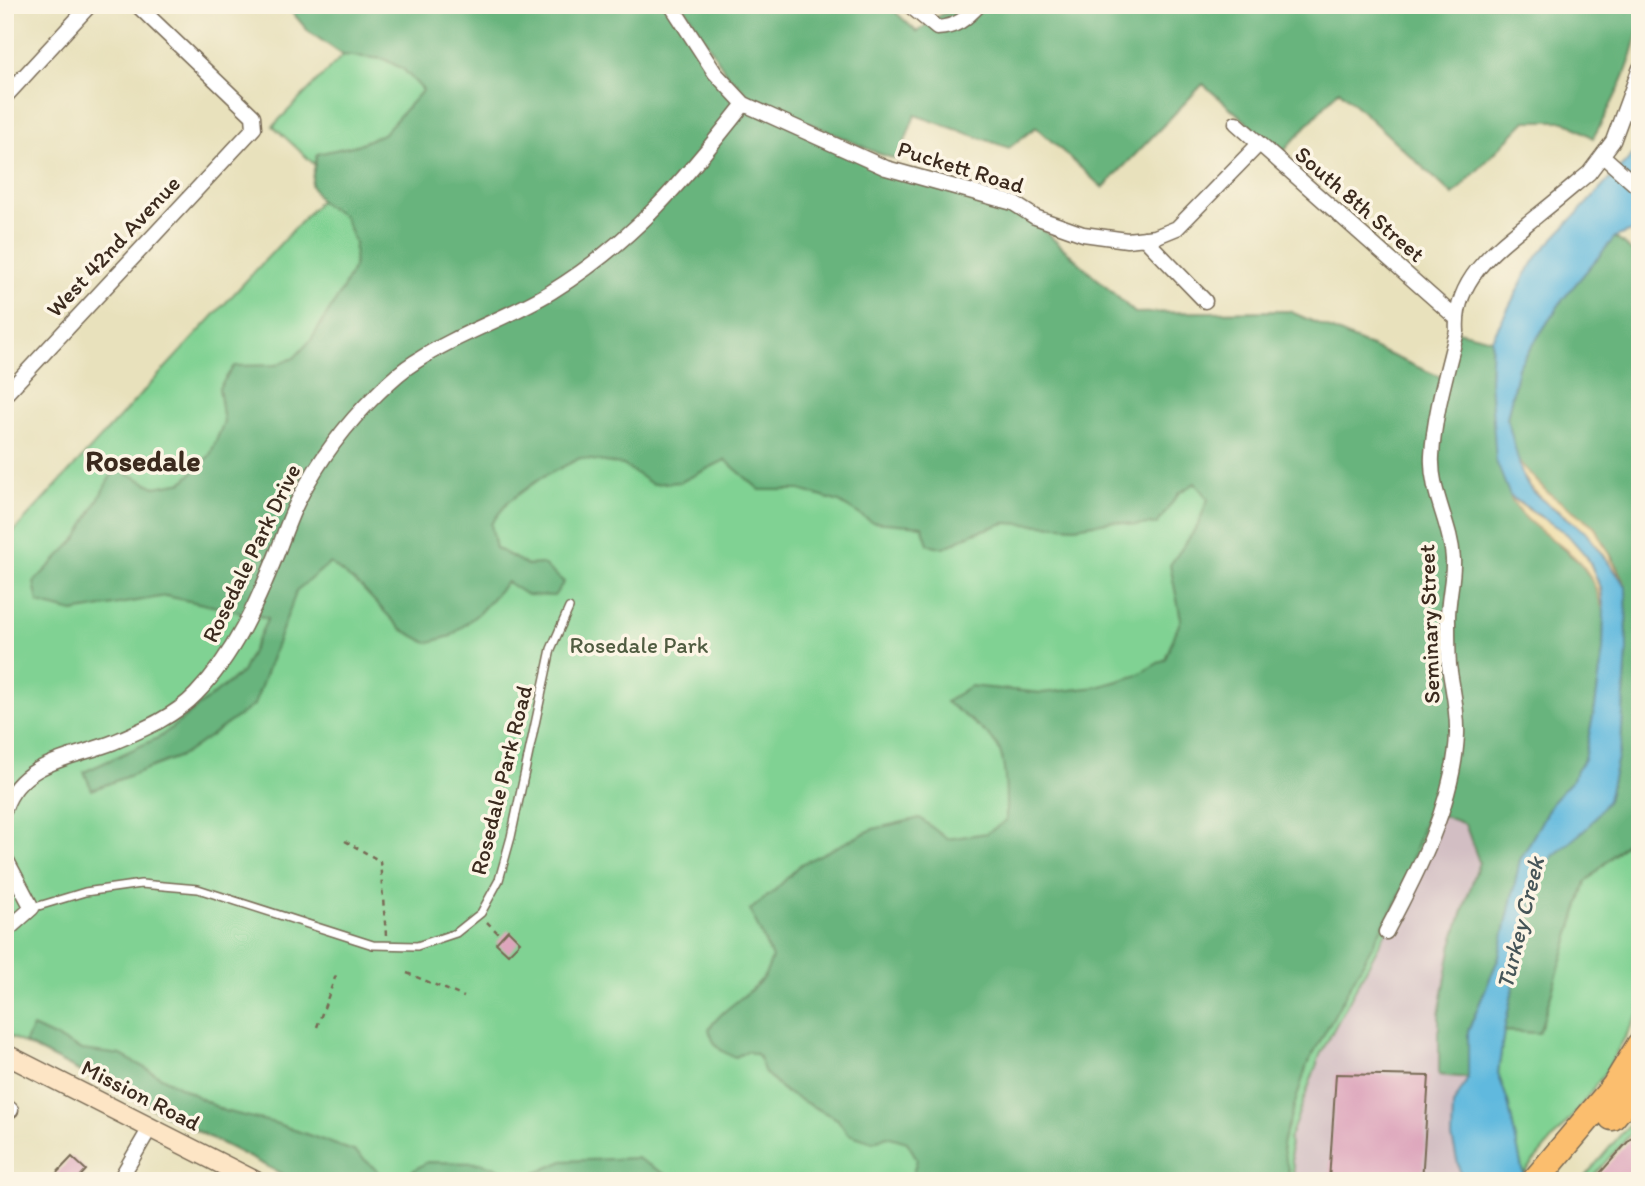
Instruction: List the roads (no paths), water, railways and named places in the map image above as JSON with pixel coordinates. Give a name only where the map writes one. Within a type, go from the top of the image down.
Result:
[{"type":"highway","points":[[1558,1171],[1640,1045]]},
{"type":"highway","points":[[1535,1181],[1558,1171],[1640,1084]]},
{"type":"main road","name":"Mission Road","points":[[5,1054],[255,1181]]},
{"type":"street","points":[[5,97],[90,5]]},
{"type":"street","name":"West 42nd Avenue","points":[[5,395],[254,128],[253,116],[137,5]]},
{"type":"street","name":"Puckett Road","points":[[671,5],[715,73],[744,104],[886,168],[1013,203],[1035,217],[1083,234],[1127,240],[1155,237],[1177,228],[1258,145]]},
{"type":"street","points":[[909,5],[937,28],[952,27],[968,18],[979,5]]},
{"type":"street","name":"Seminary Street","points":[[1386,932],[1405,897],[1432,835],[1453,769],[1457,733],[1449,664],[1447,614],[1453,561],[1450,536],[1434,488],[1431,459],[1434,430],[1457,331],[1456,318],[1462,294],[1485,260],[1589,173],[1603,156],[1614,141],[1640,68]]},
{"type":"street","name":"Rosedale Park Drive","points":[[5,808],[23,779],[50,762],[111,743],[158,723],[195,696],[226,659],[256,602],[299,499],[345,429],[379,393],[414,362],[551,292],[631,233],[685,178],[744,104]]},
{"type":"street","name":"South 8th Street","points":[[1236,123],[1456,318]]},
{"type":"street","points":[[1603,156],[1640,190]]},
{"type":"street","points":[[1144,238],[1205,301]]},
{"type":"street","points":[[5,857],[32,908],[5,932]]},
{"type":"street","points":[[119,1181],[150,1128]]},
{"type":"lane","name":"Rosedale Park Road","points":[[32,908],[85,892],[141,884],[209,893],[373,945],[417,946],[456,933],[479,914],[499,880],[551,649],[569,608]]},
{"type":"water","name":"Turkey Creek","points":[[1640,147],[1640,231],[1615,237],[1563,299],[1518,367],[1507,418],[1523,478],[1533,492],[1585,532],[1626,586],[1627,650],[1621,744],[1608,800],[1587,828],[1552,857],[1534,888],[1504,1031],[1498,1073],[1508,1102],[1523,1174],[1527,1181],[1462,1181],[1452,1138],[1453,1105],[1468,1078],[1468,1031],[1499,957],[1520,860],[1553,801],[1570,783],[1584,759],[1603,650],[1604,612],[1601,588],[1588,558],[1567,534],[1510,496],[1496,461],[1490,381],[1492,339],[1539,254]]},
{"type":"district","name":"Rosedale","points":[[143,460]]},
{"type":"park label","name":"Rosedale Park","points":[[639,645]]}]
